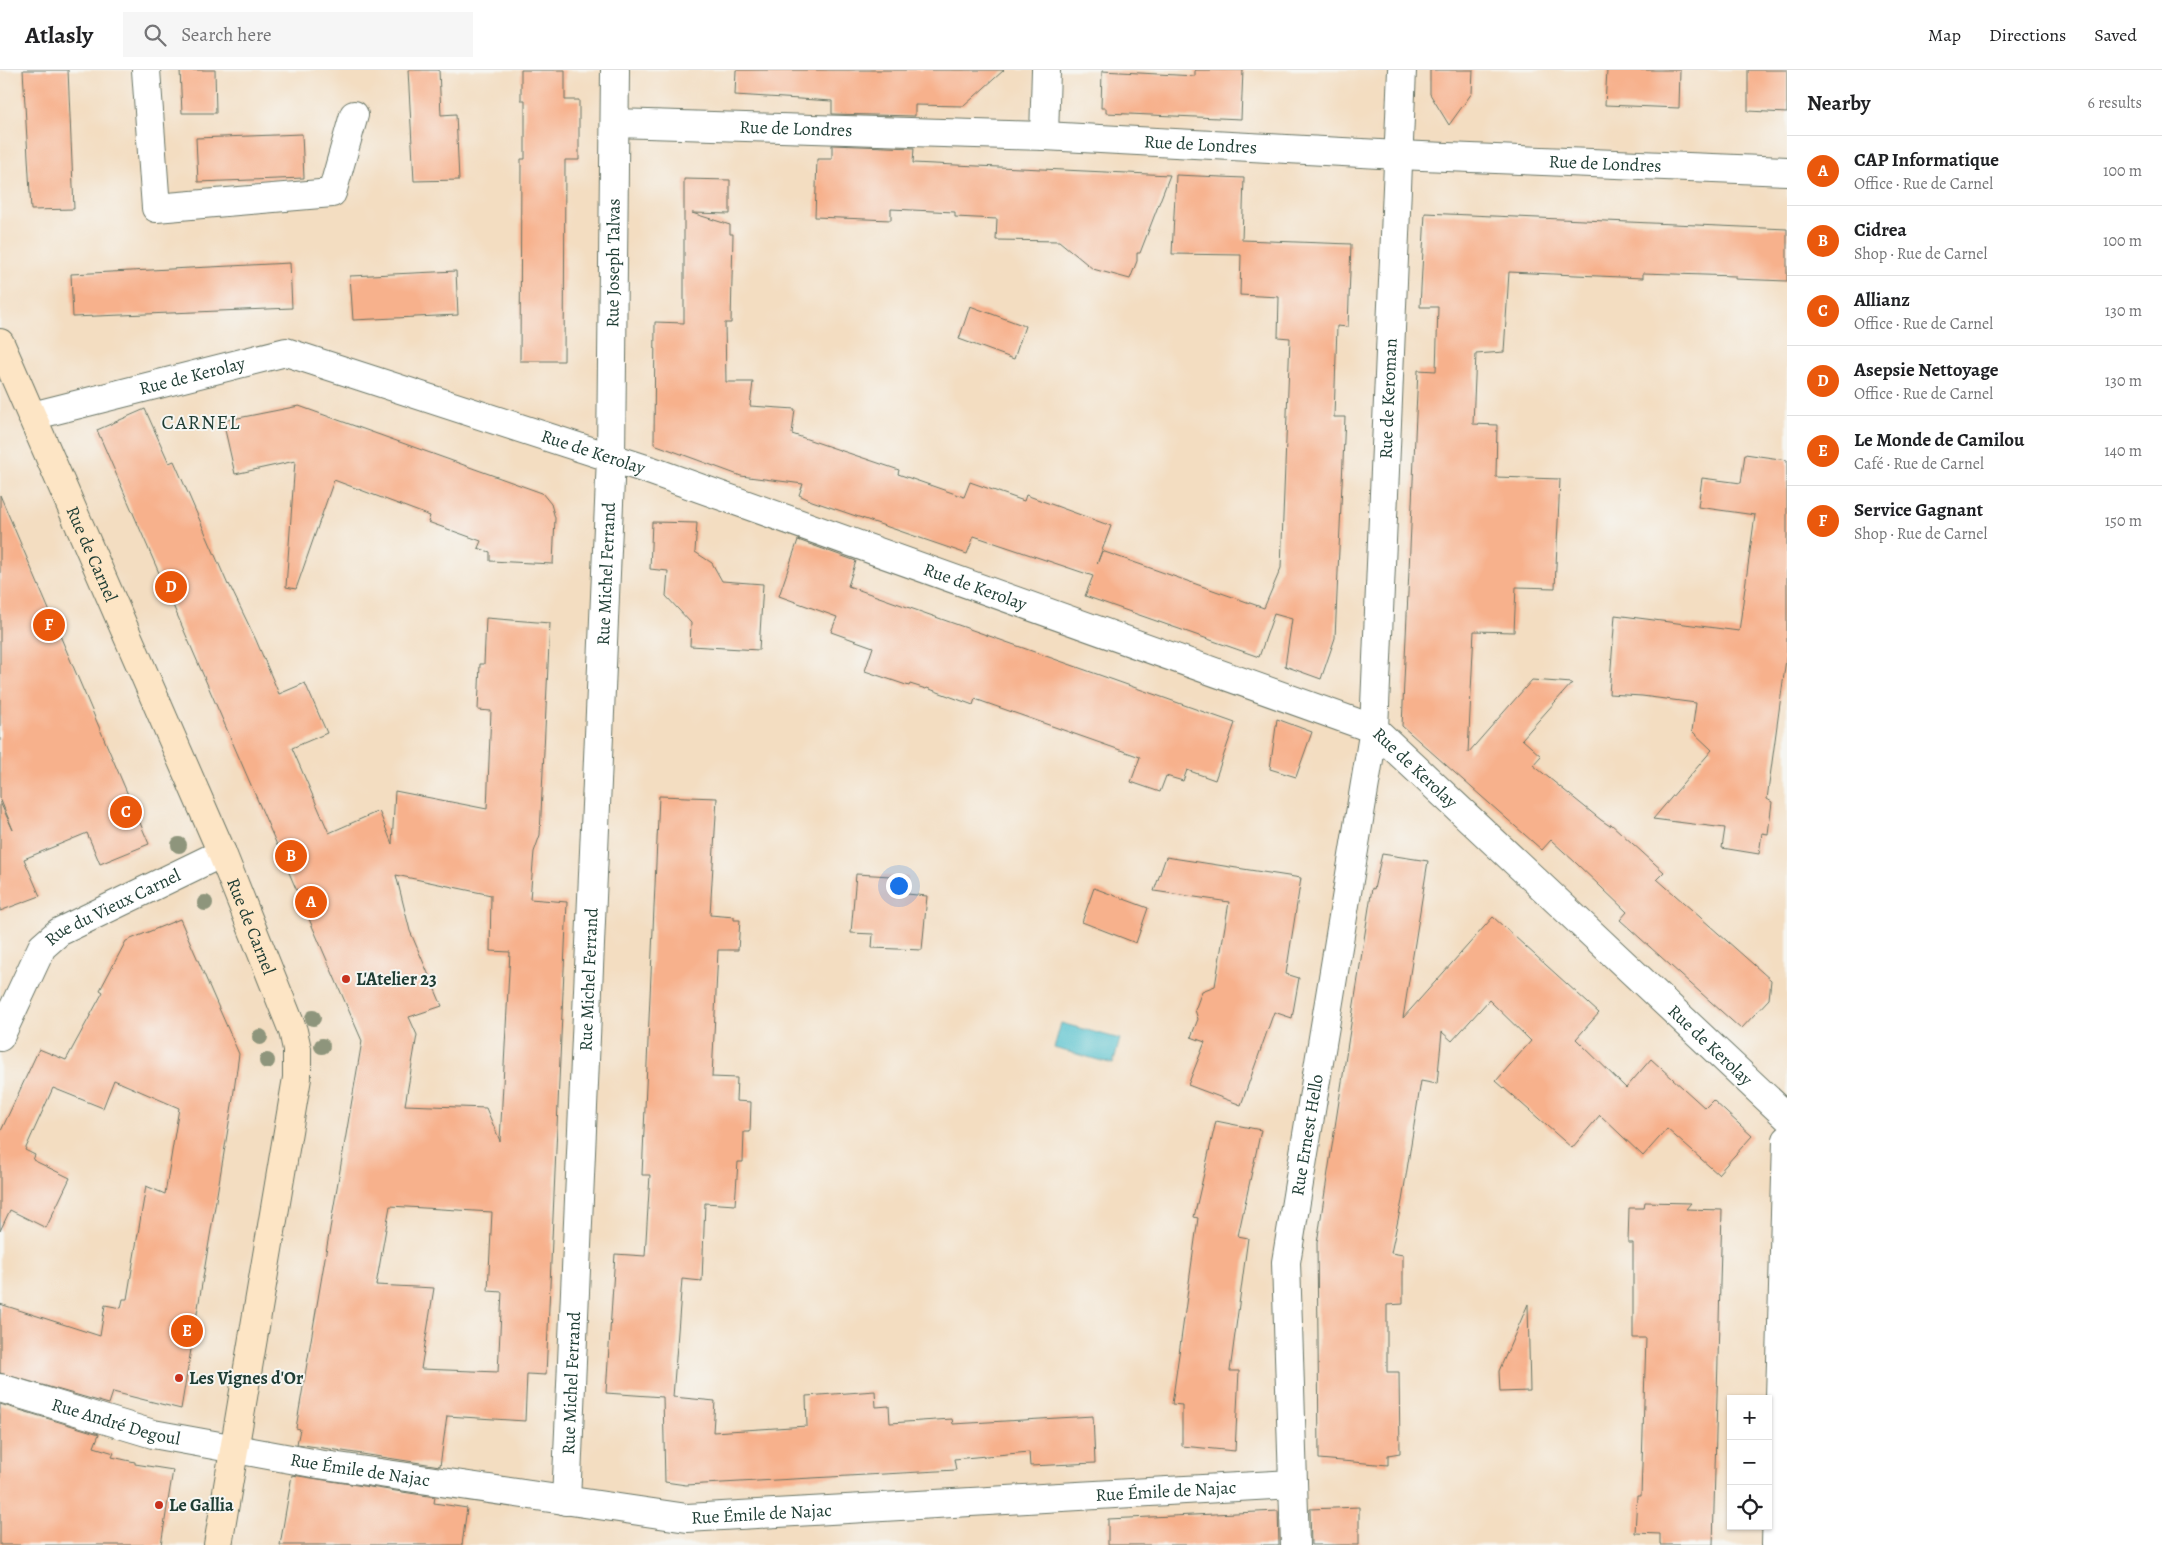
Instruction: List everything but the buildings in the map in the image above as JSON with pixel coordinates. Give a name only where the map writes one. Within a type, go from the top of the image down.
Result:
[{"type":"main road","name":"Rue de Carnel","points":[[0,343],[222,854],[293,1031],[298,1049],[297,1078],[218,1545]]},
{"type":"street","points":[[146,70],[156,208],[332,193],[354,115]]},
{"type":"street","name":"Rue Joseph Talvas","points":[[611,457],[615,70]]},
{"type":"street","points":[[1044,136],[1046,70]]},
{"type":"street","name":"Rue de Keroman","points":[[1374,729],[1402,70]]},
{"type":"street","name":"Rue de Londres","points":[[615,124],[1044,136],[1398,155],[1787,171]]},
{"type":"street","name":"Rue de Kerolay","points":[[32,416],[286,352],[611,457],[1374,729],[1787,1117]]},
{"type":"street","name":"Rue Michel Ferrand","points":[[566,1501],[611,457]]},
{"type":"street","name":"Rue Ernest Hello","points":[[1295,1545],[1286,1262],[1374,729]]},
{"type":"street","name":"Rue du Vieux Carnel","points":[[0,1037],[42,947],[59,932],[222,854]]},
{"type":"street","points":[[1776,1545],[1787,1140]]},
{"type":"street","name":"Rue André Degoul","points":[[0,1388],[153,1434],[234,1449]]},
{"type":"street","name":"Rue Émile de Najac","points":[[234,1449],[318,1464],[687,1518],[1293,1484]]},
{"type":"water","points":[[1061,1023],[1120,1039],[1113,1064],[1054,1048]]},
{"type":"place","name":"Asepsie Nettoyage","points":[[171,587]]},
{"type":"place","name":"Service Gagnant","points":[[49,625]]},
{"type":"place","name":"Allianz","points":[[126,812]]},
{"type":"place","name":"Cidrea","points":[[291,856]]},
{"type":"place","name":"CAP Informatique","points":[[311,902]]},
{"type":"place","name":"L'Atelier 23","points":[[346,979]]},
{"type":"place","name":"Le Monde de Camilou","points":[[187,1331]]},
{"type":"place","name":"Les Vignes d'Or","points":[[179,1378]]},
{"type":"place","name":"Le Gallia","points":[[159,1505]]},
{"type":"district","name":"CARNEL","points":[[201,422]]}]
